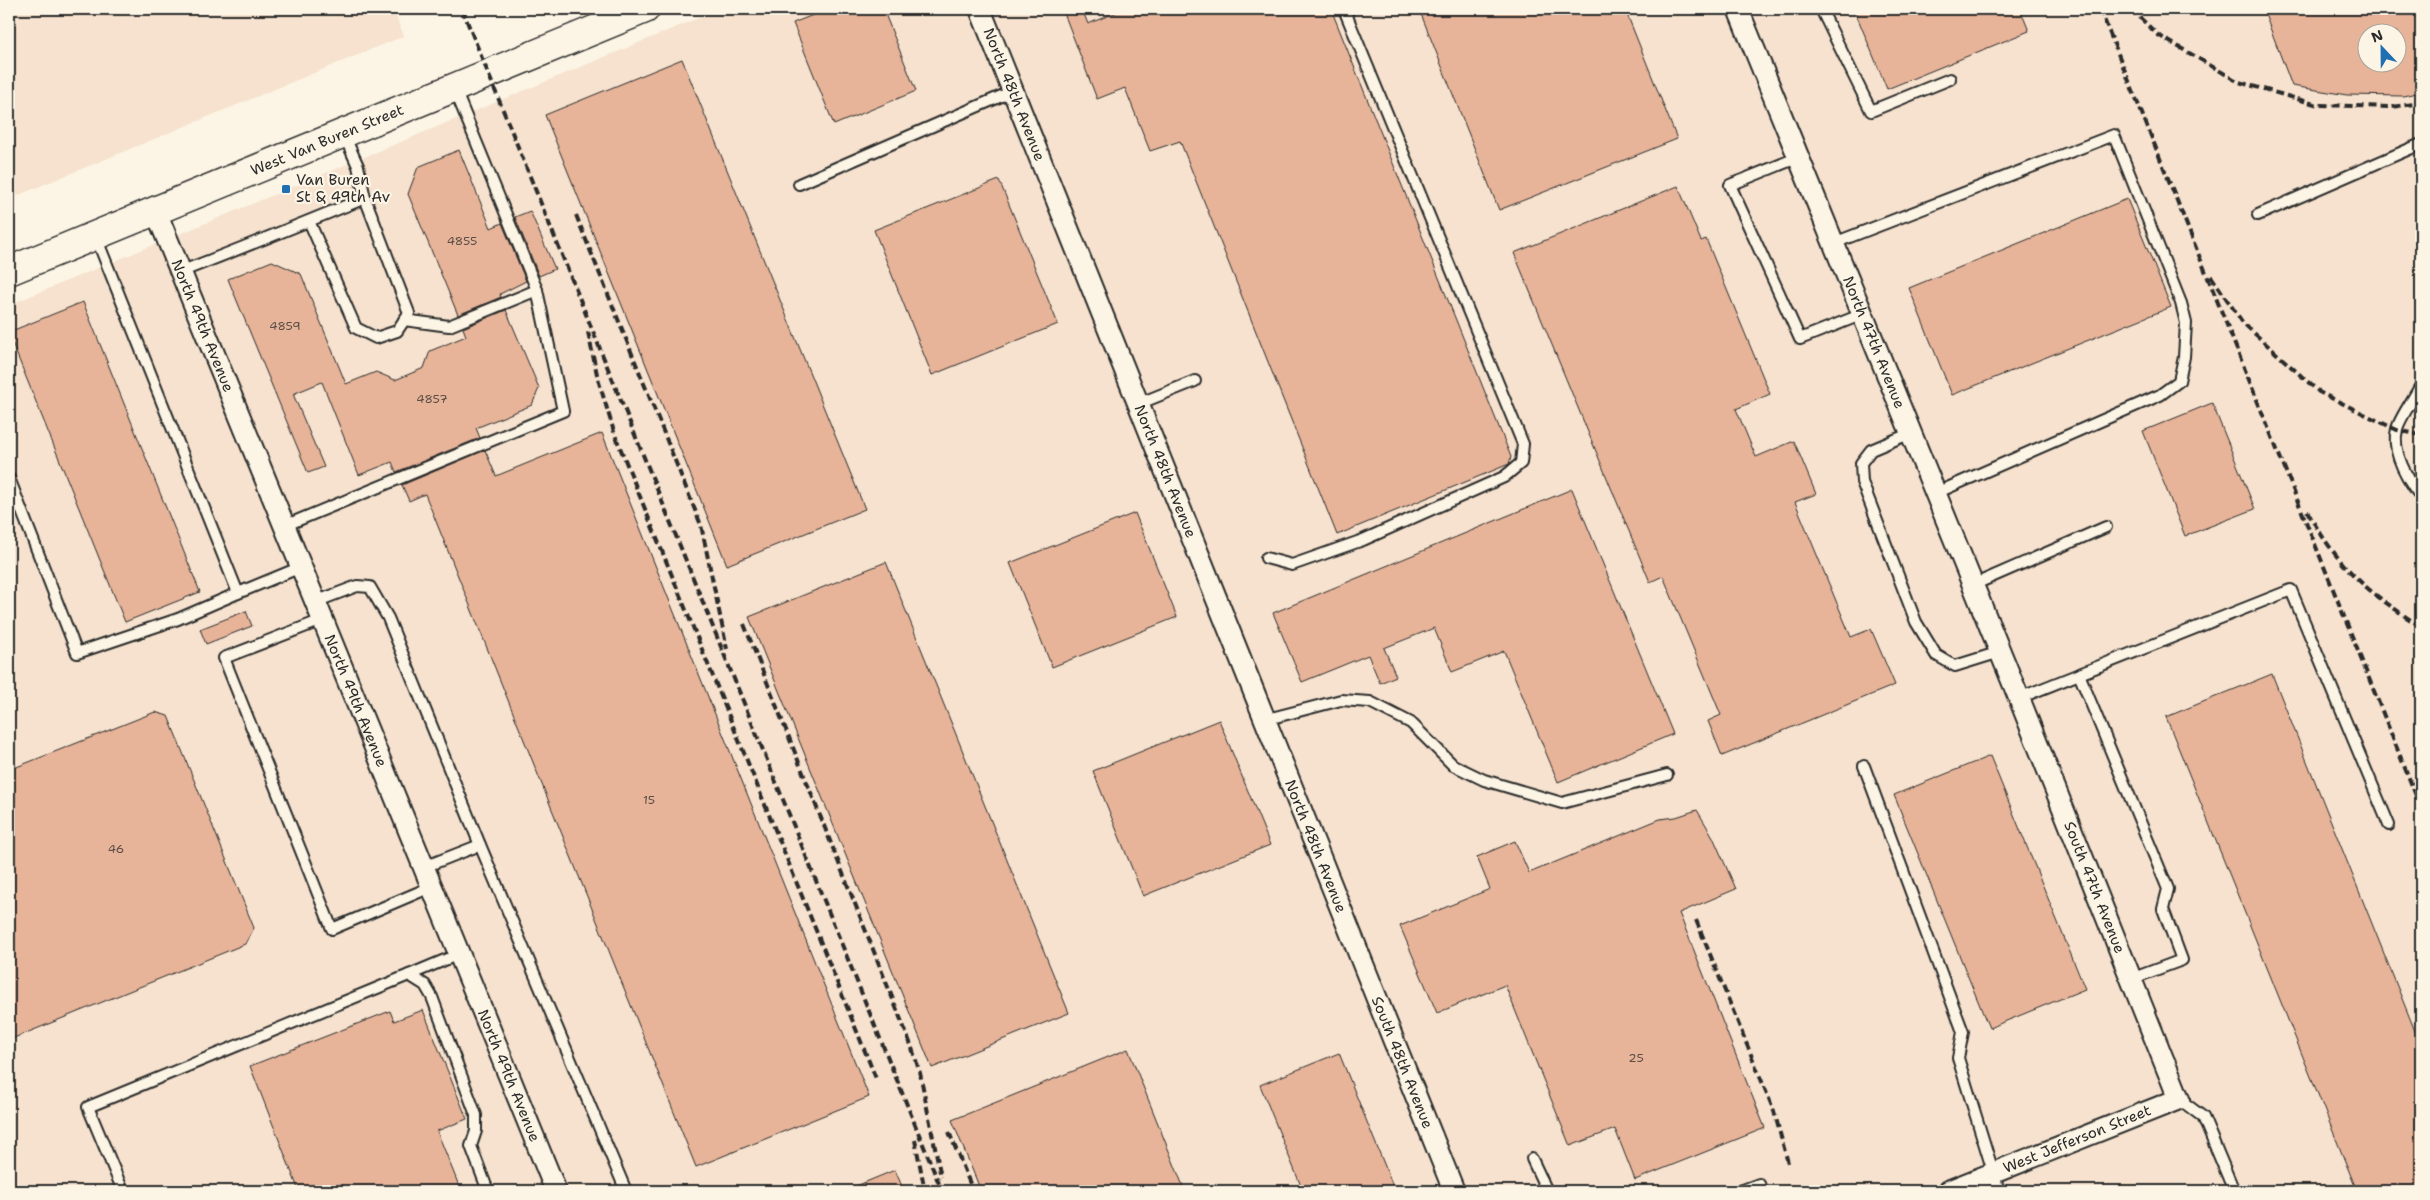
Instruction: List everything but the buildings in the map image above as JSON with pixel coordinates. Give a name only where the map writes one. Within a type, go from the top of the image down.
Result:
[{"type":"main road","name":"West Van Buren Street","points":[[9,271],[95,234],[455,89],[646,9]]},
{"type":"street","name":"North 48th Avenue","points":[[980,9],[1350,934]]},
{"type":"street","name":"North 47th Avenue","points":[[1738,9],[2010,675]]},
{"type":"street","name":"North 49th Avenue","points":[[155,210],[556,1191]]},
{"type":"street","name":"South 47th Avenue","points":[[2010,675],[2179,1099]]},
{"type":"street","name":"South 48th Avenue","points":[[1350,934],[1454,1191]]},
{"type":"street","name":"West Jefferson Street","points":[[1948,1191],[1996,1182],[2179,1099]]},
{"type":"lane","points":[[1266,558],[1292,564],[1363,540],[1504,477],[1521,463],[1523,444],[1344,9]]},
{"type":"lane","points":[[1822,9],[1872,111],[1950,78]]},
{"type":"lane","points":[[284,526],[563,411],[537,290],[455,89]]},
{"type":"lane","points":[[799,184],[1012,91]]},
{"type":"lane","points":[[309,221],[356,328],[376,338],[397,331],[409,312],[366,198],[358,166],[343,134]]},
{"type":"lane","points":[[1834,243],[2114,135],[2143,204],[2181,303],[2186,323],[2184,357],[2178,381],[2160,395],[1936,493]]},
{"type":"lane","points":[[2258,215],[2421,144]]},
{"type":"lane","points":[[1799,157],[1730,185],[1800,339],[1863,314]]},
{"type":"lane","points":[[180,272],[366,198]]},
{"type":"lane","points":[[95,234],[238,593]]},
{"type":"lane","points":[[404,320],[449,326],[537,290]]},
{"type":"lane","points":[[1138,404],[1195,381]]},
{"type":"lane","points":[[2421,385],[2397,430],[2398,455],[2407,479],[2421,497]]},
{"type":"lane","points":[[1911,433],[1871,450],[1861,463],[1862,482],[1916,622],[1936,655],[1955,666],[2000,652]]},
{"type":"lane","points":[[9,478],[78,653],[178,619],[301,567]]},
{"type":"lane","points":[[1973,586],[2106,528]]},
{"type":"lane","points":[[432,887],[332,929],[224,658],[319,611],[357,586],[370,587],[388,618],[480,845],[626,1191]]},
{"type":"lane","points":[[2019,698],[2291,590],[2389,825]]},
{"type":"lane","points":[[2079,674],[2168,889],[2163,909],[2182,960],[2131,979]]},
{"type":"lane","points":[[1264,720],[1341,700],[1370,702],[1411,723],[1453,765],[1484,780],[1562,803],[1667,775]]},
{"type":"lane","points":[[1864,766],[1963,1032],[1958,1058],[1996,1182]]},
{"type":"lane","points":[[424,867],[480,845]]},
{"type":"lane","points":[[123,1191],[88,1107],[459,954]]},
{"type":"lane","points":[[409,975],[425,985],[432,997],[476,1115],[476,1131],[471,1146],[488,1191]]},
{"type":"lane","points":[[2179,1099],[2203,1117],[2234,1191]]},
{"type":"lane","points":[[1532,1159],[1548,1191]]},
{"type":"lane","points":[[1740,1191],[1758,1184],[1762,1191]]},
{"type":"shaded area","points":[[9,9],[393,9],[404,36],[9,199]]},
{"type":"shaded area","points":[[720,9],[2421,9],[2421,1191],[9,1191],[9,305]]},
{"type":"railway","points":[[462,9],[942,1191]]},
{"type":"railway","points":[[2100,9],[2421,808]]},
{"type":"railway","points":[[2131,9],[2158,35],[2239,82],[2318,105],[2392,107],[2421,103]]},
{"type":"railway","points":[[576,215],[701,525],[727,649]]},
{"type":"railway","points":[[2211,276],[2243,323],[2319,392],[2397,430],[2421,435]]},
{"type":"railway","points":[[588,332],[598,379],[615,435],[877,1081]]},
{"type":"railway","points":[[2307,511],[2325,540],[2354,575],[2378,597],[2421,626]]},
{"type":"railway","points":[[744,624],[911,1045],[920,1073],[941,1177]]},
{"type":"railway","points":[[1696,920],[1774,1111],[1788,1163]]},
{"type":"railway","points":[[949,1132],[973,1191]]},
{"type":"railway","points":[[915,1140],[925,1191]]},
{"type":"place","name":"Van Buren St & 49th Av","points":[[286,189]]}]
